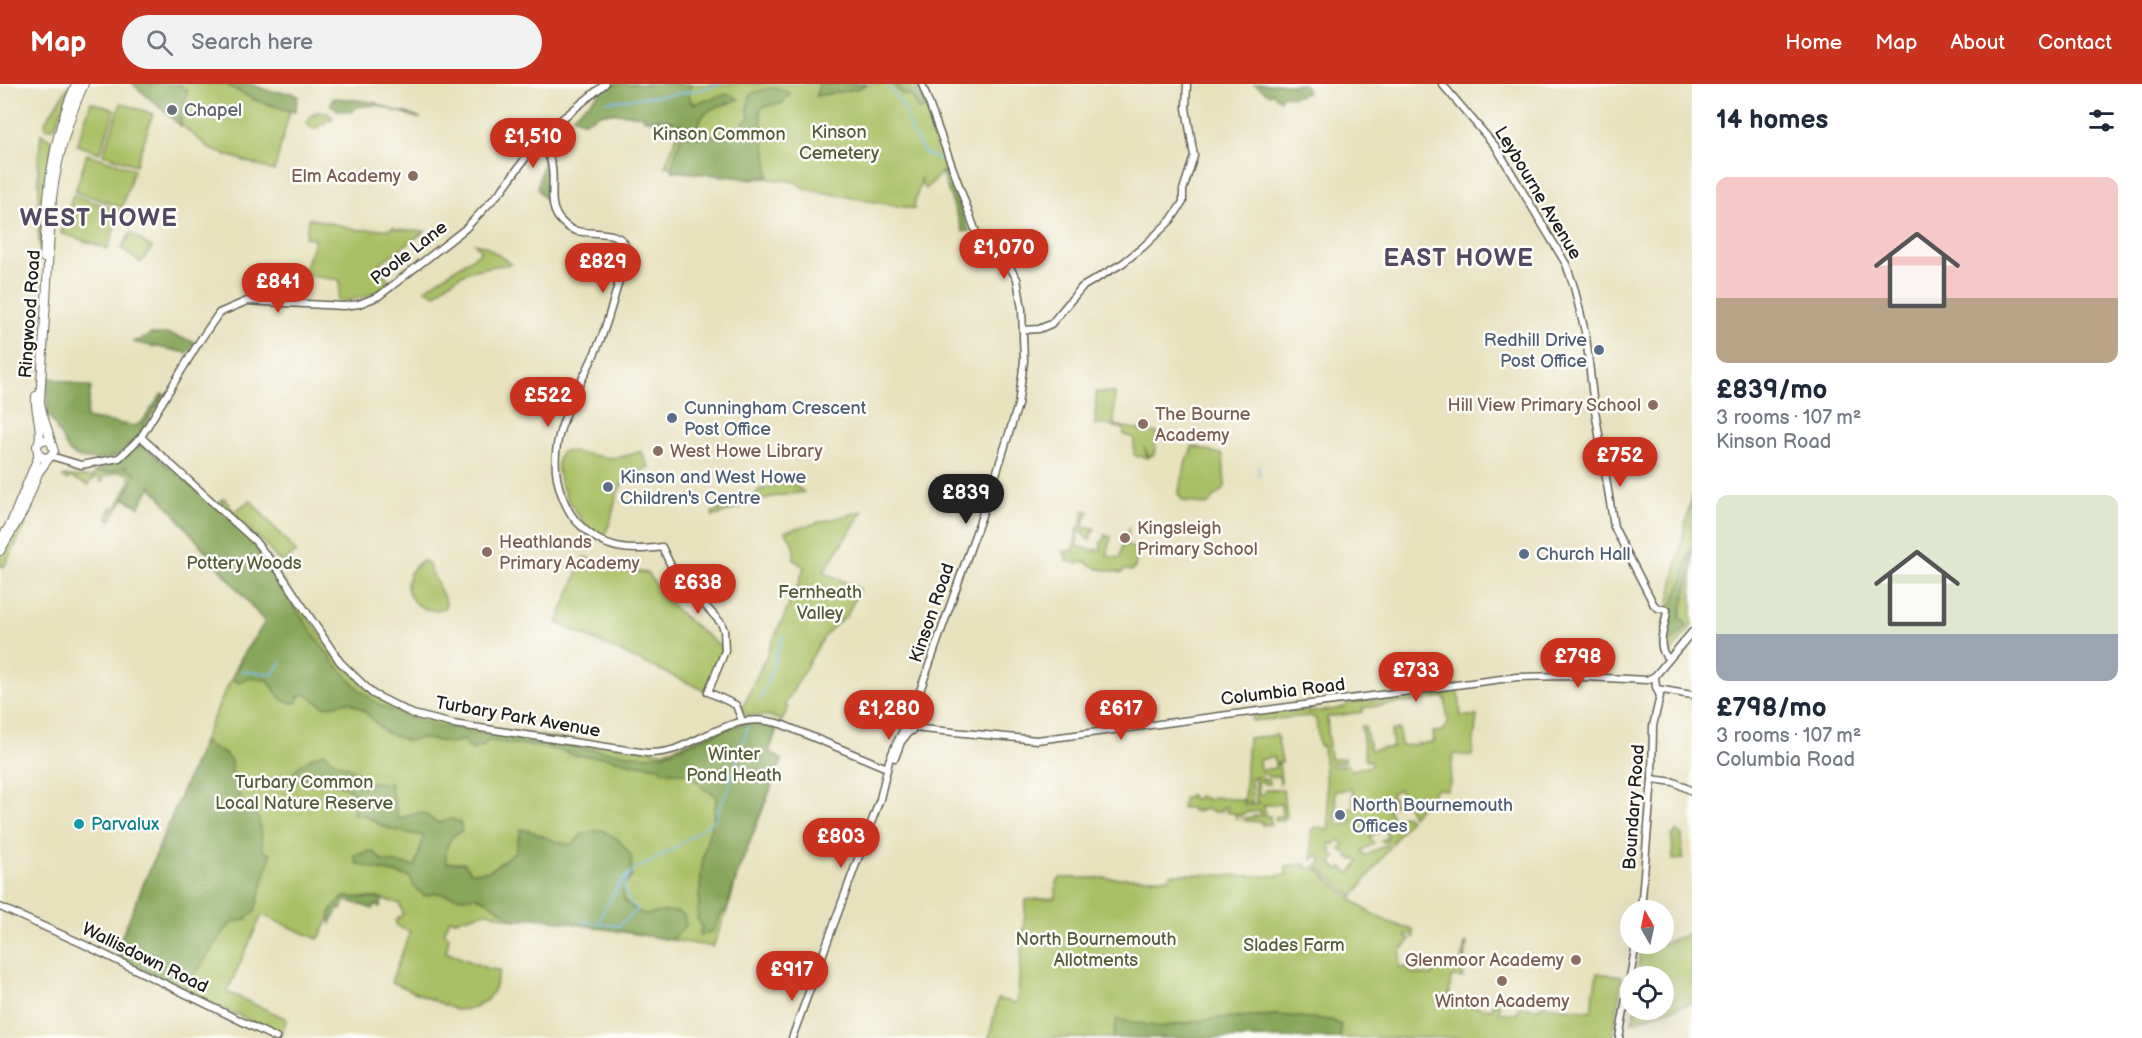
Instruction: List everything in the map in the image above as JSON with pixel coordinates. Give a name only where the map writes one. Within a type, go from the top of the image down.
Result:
[{"type":"highway","name":"Ringwood Road","points":[[39,442],[41,428],[35,407],[49,175],[59,127],[76,84]]},
{"type":"highway","name":"Ringwood Road","points":[[53,444],[41,411],[40,401],[52,198],[65,133],[84,84]]},
{"type":"highway","points":[[0,551],[17,523],[34,481],[50,457],[54,451],[53,444],[46,440],[39,442],[36,449],[39,455],[44,458],[50,457]]},
{"type":"highway","points":[[0,541],[39,455]]},
{"type":"street","name":"Poole Lane","points":[[50,457],[87,465],[120,458],[141,437],[219,312],[247,301],[344,306],[374,299],[472,223],[502,190],[538,143],[563,118],[605,84]]},
{"type":"street","name":"Kinson Road","points":[[909,728],[909,717],[950,609],[1018,405],[1023,372],[1023,330],[1017,279],[1006,261],[977,235],[922,84]]},
{"type":"street","points":[[1023,330],[1034,330],[1051,324],[1082,287],[1134,255],[1171,220],[1183,202],[1183,190],[1194,156],[1186,108],[1187,84]]},
{"type":"street","name":"Leybourne Avenue","points":[[1442,84],[1492,141],[1562,256],[1577,297],[1591,365],[1593,398],[1614,527],[1654,605],[1668,610],[1660,648],[1669,659]]},
{"type":"street","points":[[538,143],[545,149],[553,166],[553,201],[557,216],[572,229],[619,238],[626,247],[604,331],[571,401],[557,438],[555,468],[559,488],[566,506],[577,522],[598,540],[622,549],[642,550],[662,547],[673,570],[721,623],[724,630],[725,651],[708,692],[736,705],[742,721]]},
{"type":"street","name":"Turbary Park Avenue","points":[[141,437],[255,541],[279,571],[340,662],[373,694],[402,709],[453,724],[647,753],[676,749],[728,724],[764,719],[887,768]]},
{"type":"street","points":[[53,444],[70,462]]},
{"type":"street","points":[[1655,676],[1692,632]]},
{"type":"street","name":"Columbia Road","points":[[909,728],[1038,740],[1517,677],[1564,676],[1647,680],[1655,676]]},
{"type":"street","name":"Boundary Road","points":[[1642,900],[1653,779],[1653,726],[1660,696],[1656,688],[1655,676]]},
{"type":"street","points":[[1647,680],[1656,688],[1692,695]]},
{"type":"street","points":[[1658,707],[1666,696],[1677,692]]},
{"type":"street","points":[[792,1038],[882,793],[887,768],[896,744],[909,728]]},
{"type":"street","points":[[1653,779],[1668,780],[1690,787]]},
{"type":"street","name":"Wallisdown Road","points":[[0,907],[83,944],[276,1038]]},
{"type":"street","points":[[1619,1038],[1634,954]]},
{"type":"green space","points":[[70,84],[73,84],[56,124],[53,128],[46,128],[45,122]]},
{"type":"green space","points":[[133,84],[225,84],[255,100],[290,111],[274,171],[210,149]]},
{"type":"green space","points":[[133,84],[181,84],[181,88],[188,90],[181,114],[181,126]]},
{"type":"green space","points":[[225,84],[250,84],[270,91],[293,93],[298,96],[295,112],[255,100]]},
{"type":"green space","points":[[611,84],[921,84],[948,166],[926,189],[922,185],[921,177],[914,209],[804,189],[796,182],[665,166],[680,128],[644,119],[644,116],[604,113],[582,121],[573,116]]},
{"type":"green space","points":[[611,84],[691,84],[689,97],[693,104],[728,94],[739,99],[716,107],[705,114],[694,136],[699,137],[734,134],[749,117],[747,109],[751,94],[771,88],[785,91],[790,94],[782,103],[763,107],[760,111],[769,176],[752,180],[672,171],[684,126],[674,122],[614,113],[600,114],[586,121],[573,116]]},
{"type":"green space","points":[[819,84],[867,84],[849,91],[816,96]]},
{"type":"green space","points":[[892,84],[918,84],[927,108],[918,110],[912,96],[902,94]]},
{"type":"green space","points":[[1254,84],[1304,84],[1307,93],[1293,97],[1282,95],[1280,100]]},
{"type":"green space","points":[[332,99],[374,102],[390,109],[378,105],[357,107],[352,112],[338,110],[331,105]]},
{"type":"green space","points":[[91,102],[115,110],[100,153],[77,145]]},
{"type":"green space","points":[[121,103],[153,114],[136,165],[103,154]]},
{"type":"green space","points":[[317,112],[326,112],[333,118],[314,129],[306,124],[310,116]]},
{"type":"green space","points":[[41,134],[52,142],[44,203],[41,261],[37,215]]},
{"type":"green space","points":[[87,154],[134,169],[122,207],[75,192]]},
{"type":"green space","points":[[545,157],[550,163],[549,195],[544,198],[537,188]]},
{"type":"green space","points":[[947,169],[969,231],[963,232],[942,174]]},
{"type":"green space","points":[[73,195],[120,211],[108,249],[61,233]]},
{"type":"green space","points":[[309,218],[359,230],[394,227],[395,229],[425,231],[379,264],[390,284],[365,297],[338,301],[340,280],[302,275],[315,239],[305,237]]},
{"type":"green space","points":[[131,233],[152,248],[141,263],[121,248]]},
{"type":"green space","points":[[475,243],[485,246],[511,264],[461,275],[435,295],[425,289],[481,252]]},
{"type":"green space","points":[[150,334],[169,334],[195,342],[187,353],[132,342]]},
{"type":"green space","points":[[47,377],[91,387],[86,418],[135,426],[142,422],[162,394],[165,395],[138,437],[122,452],[115,457],[97,460],[79,458],[69,452],[47,411]]},
{"type":"green space","points":[[1096,392],[1115,393],[1114,425],[1095,425]]},
{"type":"green space","points":[[1114,425],[1158,433],[1154,454],[1149,457],[1144,447],[1148,458],[1134,455],[1134,438],[1124,435],[1124,429],[1114,427]]},
{"type":"green space","name":"Turbary Common Local Nature Reserve","points":[[141,443],[255,541],[322,637],[362,684],[392,704],[453,724],[663,752],[742,721],[779,724],[769,751],[782,760],[738,872],[730,902],[713,947],[535,917],[515,920],[487,912],[456,920],[449,919],[444,932],[449,937],[446,952],[489,969],[500,970],[494,989],[487,1000],[470,1009],[456,1010],[391,982],[410,932],[397,926],[395,921],[403,914],[400,904],[379,898],[344,897],[335,907],[318,939],[262,915],[227,992],[287,1019],[281,1034],[184,991],[120,959],[116,950],[216,711],[243,654],[264,624],[264,621],[151,486],[139,507],[124,498],[111,520],[107,518],[111,507],[115,509],[131,479],[130,474],[125,472],[124,474],[122,471],[104,477],[102,482],[100,482],[101,479],[95,477],[89,485],[69,477],[68,480],[63,478],[64,476],[93,477],[98,468],[122,460]]},
{"type":"green space","name":"Winter Pond Heath","points":[[141,444],[228,516],[277,568],[279,581],[287,596],[328,654],[361,691],[386,708],[405,716],[449,728],[646,756],[664,754],[735,726],[753,723],[777,728],[769,751],[782,760],[738,872],[726,912],[723,911],[713,931],[701,936],[700,930],[703,928],[697,919],[703,859],[715,811],[716,795],[704,789],[689,774],[525,745],[487,741],[484,746],[473,750],[467,747],[465,740],[451,743],[420,738],[407,741],[385,732],[363,710],[349,702],[325,707],[305,694],[298,697],[297,703],[291,703],[279,697],[268,680],[248,678],[239,683],[232,679],[243,654],[264,621],[151,486],[139,507],[124,498],[134,479],[135,472],[126,470],[127,466],[112,472],[97,473],[98,468],[121,460]]},
{"type":"green space","points":[[1193,446],[1223,455],[1225,487],[1207,505],[1183,501],[1178,494],[1186,462]]},
{"type":"green space","points":[[565,451],[610,458],[641,451],[649,467],[630,477],[621,487],[603,537],[591,531],[583,522],[562,487],[558,463],[560,453]]},
{"type":"green space","points":[[784,483],[793,484],[804,492],[754,502],[753,498],[759,490]]},
{"type":"green space","points":[[1692,494],[1692,626],[1670,654],[1665,653],[1660,644]]},
{"type":"green space","points":[[224,498],[234,512],[250,500],[296,552],[284,562],[279,561],[259,538],[223,506],[220,501]]},
{"type":"green space","points":[[741,498],[751,499],[752,503],[713,517],[712,513]]},
{"type":"green space","points":[[1084,510],[1090,512],[1085,521],[1083,519],[1084,528],[1094,528],[1094,532],[1090,540],[1082,532],[1078,533],[1077,546],[1094,551],[1095,549],[1101,550],[1101,542],[1104,541],[1105,535],[1111,536],[1107,556],[1120,558],[1129,527],[1126,545],[1138,550],[1135,568],[1132,571],[1124,570],[1122,573],[1096,568],[1087,562],[1079,564],[1065,561],[1067,555],[1063,554],[1064,551],[1074,549],[1078,527],[1080,527]]},
{"type":"green space","name":"Fernheath Valley","points":[[863,511],[824,572],[860,589],[847,615],[827,633],[819,645],[785,705],[788,707],[782,721],[769,716],[746,715],[741,706],[744,705],[804,567],[794,560],[794,545],[785,531]]},
{"type":"green space","points":[[26,524],[4,567],[0,565],[0,551],[19,525]]},
{"type":"green space","points":[[1692,545],[1692,569],[1680,617],[1688,626],[1669,644],[1666,643],[1673,603],[1684,577]]},
{"type":"green space","points":[[584,557],[613,569],[648,573],[663,595],[681,614],[720,646],[726,645],[708,692],[557,623]]},
{"type":"green space","points":[[423,561],[427,562],[446,602],[445,608],[433,610],[422,608],[409,595],[408,577]]},
{"type":"green space","points":[[1458,685],[1461,716],[1477,716],[1472,756],[1453,754],[1450,783],[1447,790],[1433,791],[1432,801],[1424,803],[1412,816],[1399,789],[1391,793],[1395,804],[1388,808],[1394,820],[1405,815],[1410,819],[1392,844],[1381,841],[1388,837],[1384,830],[1370,836],[1374,844],[1362,850],[1365,856],[1385,845],[1390,847],[1353,897],[1317,866],[1321,858],[1317,855],[1312,860],[1311,832],[1314,827],[1328,831],[1329,824],[1323,746],[1319,746],[1316,719],[1311,716],[1252,721],[1252,716],[1285,711],[1336,709],[1350,703],[1435,693],[1444,690],[1444,687]],"holes":[[[1445,697],[1448,724],[1442,731],[1433,732],[1434,742],[1401,746],[1399,729],[1391,731],[1393,747],[1370,750],[1365,726],[1361,726],[1366,761],[1370,760],[1371,766],[1350,770],[1349,765],[1331,767],[1331,764],[1345,762],[1345,758],[1330,759],[1327,717],[1362,712],[1363,708]],[[1352,789],[1354,808],[1349,808],[1349,813],[1343,814],[1344,817],[1351,817],[1351,824],[1337,825],[1335,791]],[[1339,839],[1344,844],[1340,849],[1349,855],[1348,857],[1359,861],[1350,874],[1342,867],[1339,870],[1331,863],[1335,857],[1330,853],[1332,850],[1329,846],[1330,843],[1334,845]]]},
{"type":"green space","points":[[1277,735],[1282,762],[1275,763],[1274,757],[1259,760],[1260,770],[1275,768],[1275,764],[1279,764],[1281,781],[1280,783],[1279,776],[1269,777],[1261,774],[1261,779],[1269,780],[1270,784],[1258,782],[1259,795],[1264,794],[1265,790],[1283,790],[1286,816],[1283,820],[1276,821],[1275,817],[1282,816],[1281,804],[1264,805],[1265,816],[1270,816],[1271,824],[1262,825],[1262,822],[1245,821],[1245,818],[1261,815],[1260,811],[1243,813],[1241,821],[1241,815],[1237,815],[1236,820],[1236,814],[1226,812],[1227,807],[1222,807],[1222,811],[1213,812],[1206,808],[1201,811],[1197,809],[1197,812],[1192,811],[1192,808],[1182,808],[1183,798],[1188,798],[1188,795],[1197,799],[1198,796],[1210,800],[1213,797],[1243,800],[1243,803],[1246,805],[1260,803],[1256,802],[1255,778],[1258,777],[1251,778],[1252,803],[1244,802],[1248,738]]},
{"type":"green space","points":[[203,742],[225,754],[231,761],[233,777],[241,800],[259,819],[263,851],[271,854],[255,911],[246,919],[234,922],[225,930],[184,991],[119,958],[116,950]]},
{"type":"green space","points":[[325,753],[363,776],[368,782],[390,783],[398,819],[421,812],[438,823],[452,819],[460,822],[462,831],[453,836],[448,844],[446,863],[464,863],[471,872],[489,871],[515,852],[521,829],[558,842],[573,844],[583,833],[602,830],[618,839],[631,855],[632,877],[623,893],[628,905],[644,914],[669,911],[679,913],[684,915],[686,926],[672,940],[535,917],[515,920],[476,896],[463,898],[436,893],[425,896],[414,887],[410,877],[357,864],[354,855],[370,851],[383,861],[415,866],[424,836],[390,829],[366,816],[353,814],[356,796],[341,786],[311,778],[288,782],[294,771],[303,763]]},
{"type":"green space","points":[[1677,831],[1682,835],[1683,859],[1673,860],[1672,836]]},
{"type":"green space","points":[[1305,864],[1307,868],[1315,867],[1348,897],[1371,913],[1413,930],[1414,939],[1413,935],[1406,934],[1406,938],[1410,939],[1404,948],[1401,948],[1399,968],[1409,967],[1410,973],[1432,976],[1434,964],[1448,968],[1449,964],[1451,969],[1461,970],[1465,943],[1467,943],[1463,978],[1451,977],[1449,1004],[1492,1009],[1493,1004],[1500,1004],[1499,1012],[1517,1014],[1519,1006],[1538,1008],[1543,1005],[1591,1011],[1597,973],[1620,976],[1613,1038],[1340,1038],[1341,1025],[1278,1015],[1219,1018],[1160,1027],[1117,1020],[1113,1038],[989,1038],[998,999],[1017,1003],[1026,900],[1056,898],[1056,883],[1060,878],[1169,878],[1170,874],[1286,875],[1286,866]]},
{"type":"green space","points":[[344,897],[383,899],[380,907],[375,905],[373,909],[346,900],[342,909],[338,908],[331,924],[331,912]]},
{"type":"green space","points":[[1692,933],[1692,1003],[1674,1009],[1674,966],[1638,966],[1640,954],[1674,954],[1674,939]]},
{"type":"green space","points":[[1278,1015],[1331,1020],[1341,1025],[1340,1038],[1113,1038],[1117,1019],[1160,1027],[1219,1018]]},
{"type":"waterway","points":[[606,102],[679,93],[722,84]]},
{"type":"waterway","points":[[887,84],[905,109],[909,127],[925,154],[944,161]]},
{"type":"waterway","points":[[1258,465],[1259,477]]},
{"type":"waterway","points":[[761,700],[783,636]]},
{"type":"waterway","points":[[242,671],[273,674],[282,662]]},
{"type":"waterway","points":[[736,764],[748,726]]},
{"type":"waterway","points":[[582,922],[619,926],[638,909],[632,905],[624,890],[627,878],[636,868],[675,848],[714,820],[729,787],[734,769]]},
{"type":"waterway","points":[[599,921],[617,888],[630,874]]},
{"type":"place","name":"Chapel","points":[[172,110]]},
{"type":"place","name":"Elm Academy","points":[[413,176]]},
{"type":"place","name":"Redhill Drive Post Office","points":[[1599,350]]},
{"type":"place","name":"Hill View Primary School","points":[[1653,405]]},
{"type":"place","name":"Cunningham Crescent Post Office","points":[[672,418]]},
{"type":"place","name":"The Bourne Academy","points":[[1143,424]]},
{"type":"place","name":"West Howe Library","points":[[658,451]]},
{"type":"place","name":"Kinson and West Howe Children's Centre","points":[[608,487]]},
{"type":"place","name":"Kingsleigh Primary School","points":[[1125,538]]},
{"type":"place","name":"Heathlands Primary Academy","points":[[487,552]]},
{"type":"place","name":"Church Hall","points":[[1524,554]]},
{"type":"place","name":"North Bournemouth Offices","points":[[1340,815]]},
{"type":"place","name":"Parvalux","points":[[79,824]]},
{"type":"place","name":"Glenmoor Academy","points":[[1576,960]]},
{"type":"place","name":"Winton Academy","points":[[1502,981]]},
{"type":"district","name":"WEST HOWE","points":[[99,218]]},
{"type":"district","name":"EAST HOWE","points":[[1459,258]]},
{"type":"park label","name":"Kinson Common","points":[[719,134]]},
{"type":"park label","name":"Kinson Cemetery","points":[[839,142]]},
{"type":"park label","name":"Pottery Woods","points":[[244,563]]},
{"type":"park label","name":"Slades Farm","points":[[1294,945]]},
{"type":"park label","name":"North Bournemouth Allotments","points":[[1096,949]]}]
